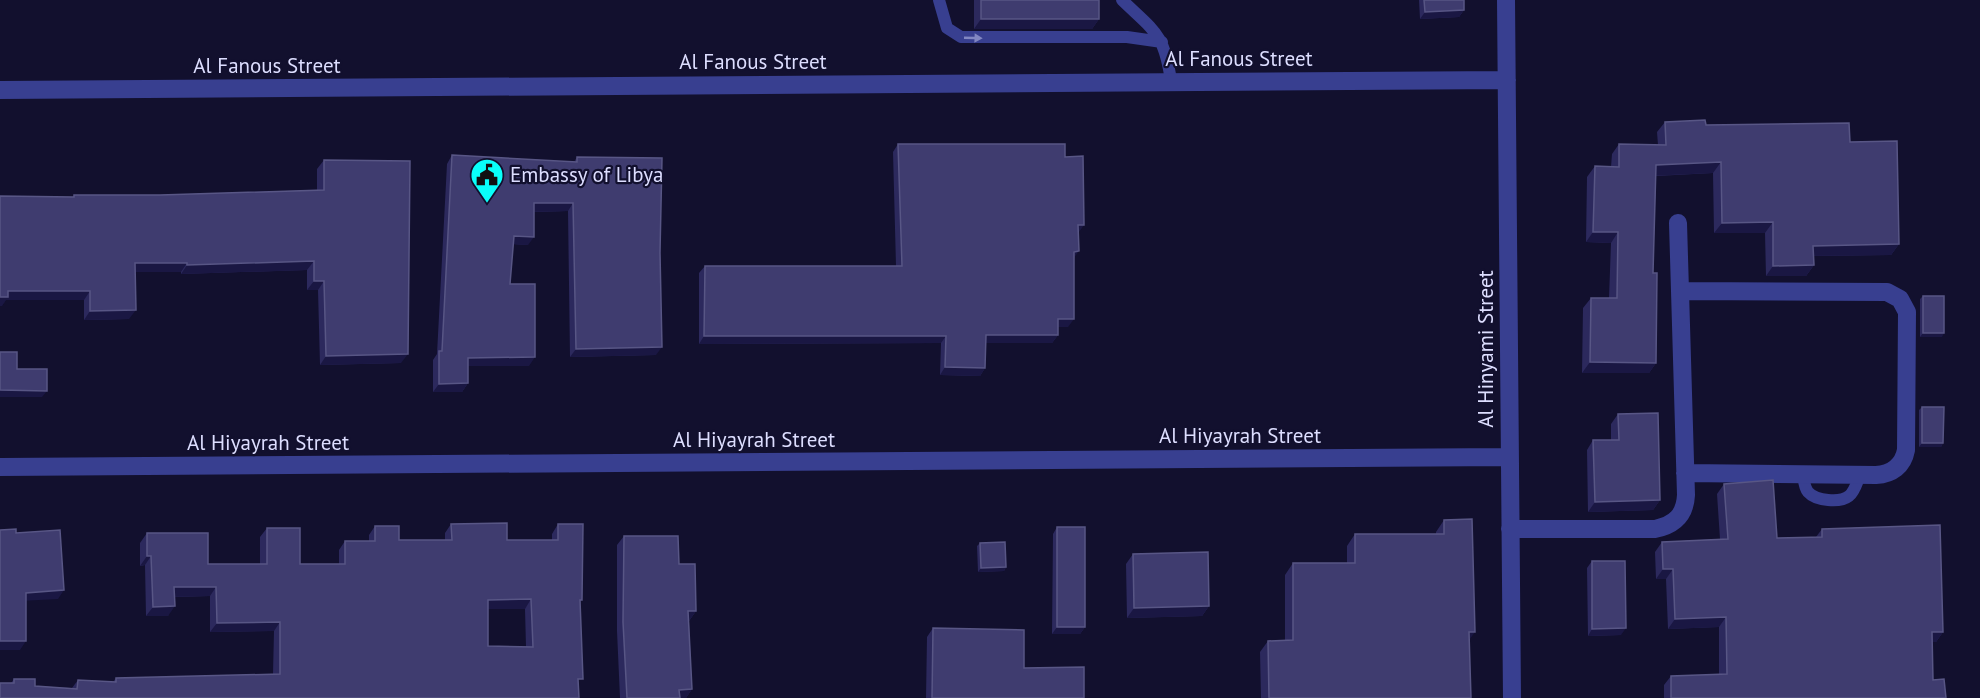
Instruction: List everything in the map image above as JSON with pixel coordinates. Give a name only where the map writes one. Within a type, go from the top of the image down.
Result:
[{"type":"street","name":"Al Hinyami Street","points":[[1506,0],[1512,698]]},
{"type":"street","name":"Al Fanous Street","points":[[0,90],[1507,80]]},
{"type":"street","points":[[1510,529],[1655,529],[1674,522],[1685,505],[1678,223]]},
{"type":"street","points":[[1680,291],[1880,291],[1894,294],[1900,299],[1907,312],[1904,457],[1896,468],[1890,472],[1860,475],[1685,473]]},
{"type":"street","name":"Al Hiyayrah Street","points":[[0,467],[1509,457]]},
{"type":"lane","points":[[939,0],[947,28],[961,37],[1127,37],[1162,42]]},
{"type":"lane","points":[[1122,0],[1156,32],[1162,42],[1171,81]]},
{"type":"lane","points":[[1803,474],[1806,490],[1810,494],[1814,497],[1834,500],[1846,498],[1851,494],[1860,475]]},
{"type":"building","points":[[981,0],[1099,0],[1099,19],[981,19]]},
{"type":"building","points":[[1424,0],[1464,0],[1464,10],[1425,12]]},
{"type":"building","points":[[1705,120],[1706,125],[1849,123],[1850,142],[1897,141],[1899,244],[1813,246],[1814,265],[1773,266],[1773,222],[1722,223],[1721,162],[1656,165],[1653,273],[1657,273],[1656,363],[1590,362],[1591,298],[1617,298],[1618,232],[1593,232],[1595,166],[1619,167],[1619,144],[1666,145],[1665,122]]},
{"type":"building","points":[[898,144],[1065,144],[1065,157],[1083,156],[1084,225],[1078,225],[1079,251],[1074,252],[1074,319],[1058,319],[1058,335],[986,335],[985,368],[945,367],[946,336],[704,336],[705,266],[902,266]]},
{"type":"building","points":[[452,155],[577,162],[577,157],[662,158],[660,253],[662,347],[576,349],[573,203],[534,203],[534,237],[514,236],[510,284],[535,284],[535,357],[468,358],[468,383],[439,384],[439,351],[442,351]]},
{"type":"building","points":[[324,160],[410,161],[408,354],[326,356],[324,281],[314,281],[314,261],[187,265],[187,263],[135,263],[136,310],[90,311],[90,291],[8,291],[8,297],[0,297],[0,196],[74,197],[74,195],[324,190]]},
{"type":"building","points":[[1923,296],[1944,296],[1944,333],[1923,333]]},
{"type":"building","points":[[0,352],[17,352],[17,369],[47,369],[47,391],[0,390]]},
{"type":"building","points":[[1922,407],[1944,407],[1943,443],[1922,443]]},
{"type":"building","points":[[1658,413],[1660,500],[1595,502],[1593,440],[1619,440],[1618,414]]},
{"type":"building","points":[[1773,480],[1777,538],[1822,537],[1822,529],[1940,525],[1943,632],[1932,632],[1933,680],[1944,679],[1946,698],[1671,698],[1671,676],[1727,674],[1726,617],[1675,619],[1673,569],[1663,569],[1662,542],[1728,539],[1724,484]]},
{"type":"building","points":[[1472,519],[1475,632],[1469,632],[1471,698],[1269,698],[1268,641],[1293,640],[1293,563],[1355,563],[1355,534],[1444,534],[1444,520]]},
{"type":"building","points":[[507,523],[507,540],[558,540],[558,524],[583,524],[582,600],[580,600],[583,679],[578,679],[579,698],[0,698],[0,683],[14,683],[14,679],[35,679],[35,686],[77,689],[78,680],[116,682],[116,678],[280,674],[280,622],[217,623],[216,587],[174,587],[175,606],[153,607],[151,556],[147,556],[147,533],[208,533],[208,564],[267,564],[267,528],[300,528],[300,564],[345,564],[345,541],[375,541],[375,526],[399,526],[399,540],[452,540],[451,524]],"holes":[[[531,599],[533,647],[488,646],[488,600]]]},
{"type":"building","points":[[1057,527],[1085,527],[1085,627],[1057,627]]},
{"type":"building","points":[[16,529],[16,533],[60,530],[64,590],[26,593],[26,641],[0,641],[0,530]]},
{"type":"building","points":[[624,536],[678,536],[679,564],[695,564],[696,611],[688,611],[692,689],[679,690],[680,698],[627,698],[623,622]]},
{"type":"building","points":[[1005,542],[1006,567],[981,568],[980,543]]},
{"type":"building","points":[[1208,552],[1209,606],[1134,608],[1133,554]]},
{"type":"building","points":[[1592,561],[1625,561],[1626,628],[1592,629]]},
{"type":"building","points":[[933,628],[1024,630],[1024,668],[1084,667],[1084,698],[932,698]]},
{"type":"place","name":"Embassy of Libya","points":[[487,204]]}]
